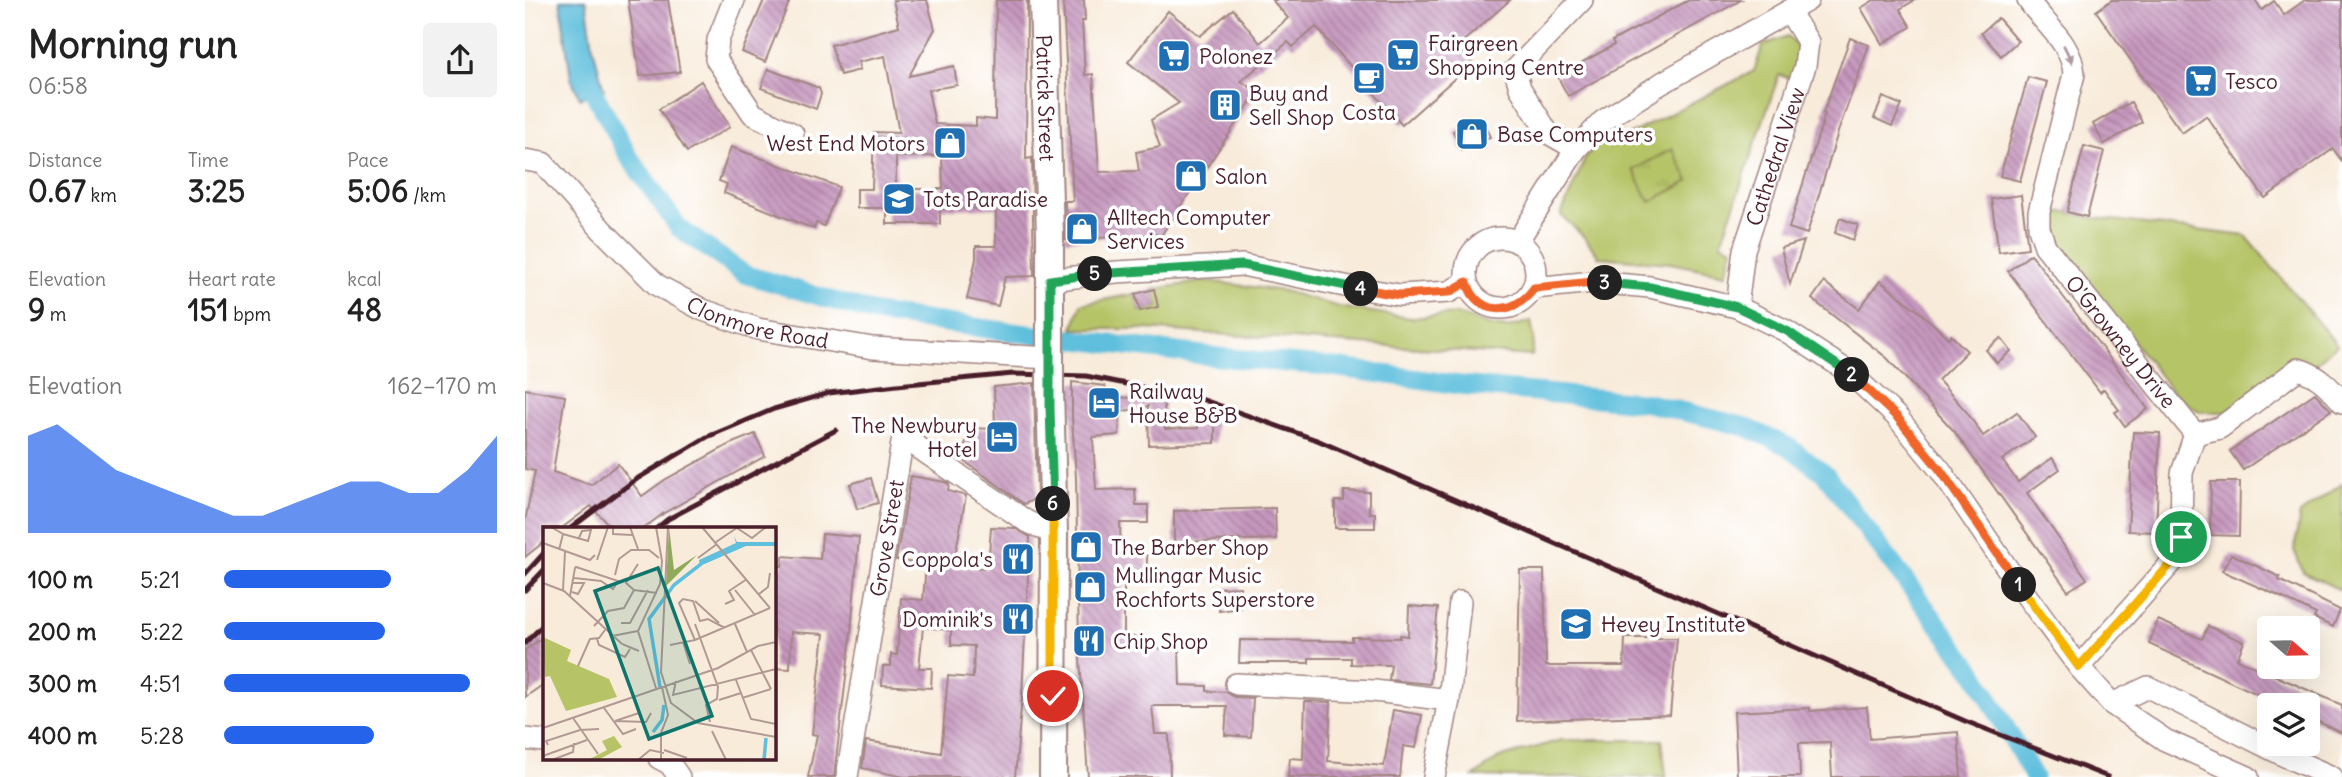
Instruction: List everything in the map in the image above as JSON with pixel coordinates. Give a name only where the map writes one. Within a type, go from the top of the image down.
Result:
[{"type":"main road","name":"Patrick Street","points":[[1043,0],[1054,534],[1053,777]]},
{"type":"street","points":[[734,0],[718,40],[716,59],[753,114],[793,134]]},
{"type":"street","points":[[1576,149],[1548,133],[1520,88],[1515,70],[1582,0]]},
{"type":"street","points":[[1517,242],[1576,149],[1603,121],[1662,83],[1808,0]]},
{"type":"street","name":"O'Growney Drive","points":[[2028,0],[2065,46],[2073,60],[2074,74],[2039,212],[2039,228],[2045,246],[2195,434]]},
{"type":"street","name":"Cathedral View","points":[[1737,307],[1744,250],[1805,66],[1808,42],[1789,11]]},
{"type":"street","name":"Clonmore Road","points":[[525,160],[543,163],[602,230],[657,285],[703,310],[758,330],[873,348],[1050,369]]},
{"type":"street","points":[[1493,238],[1506,238],[1517,242],[1529,251],[1534,259],[1537,278],[1534,288],[1519,304],[1498,309],[1483,304],[1467,282],[1468,260],[1482,243],[1493,238]]},
{"type":"street","points":[[1050,280],[1116,272],[1242,265],[1400,295],[1449,292],[1467,282]]},
{"type":"street","points":[[1534,288],[1593,282],[1650,287],[1737,307],[1787,331],[1849,372],[1897,417],[1941,471],[2020,587],[2079,667],[2106,698],[2165,740],[2248,777]]},
{"type":"street","points":[[2079,667],[2174,560],[2181,537],[2182,473],[2195,434],[2220,428],[2298,369],[2312,373],[2326,383],[2342,402]]},
{"type":"street","name":"Grove Street","points":[[847,777],[903,437],[1026,520],[1054,534]]},
{"type":"street","points":[[1434,777],[1449,700],[1460,602]]},
{"type":"street","points":[[1236,684],[1374,691],[1449,700]]},
{"type":"street","points":[[2106,698],[2148,687],[2332,777]]},
{"type":"street","points":[[525,740],[543,741]]},
{"type":"street","points":[[663,760],[670,764],[679,777]]},
{"type":"green space","points":[[1788,36],[1799,48],[1792,79],[1779,75],[1721,243],[1733,248],[1726,274],[1670,263],[1599,257],[1585,238],[1561,215],[1586,156],[1616,126],[1623,138],[1754,71],[1763,45]]},
{"type":"green space","points":[[1672,149],[1689,181],[1650,202],[1633,170]]},
{"type":"green space","points":[[2049,212],[2067,212],[2088,217],[2246,236],[2337,345],[2312,367],[2301,358],[2278,370],[2227,412],[2200,412],[2175,395],[2061,250]]},
{"type":"green space","points":[[1207,281],[1284,291],[1339,307],[1411,318],[1457,314],[1488,325],[1507,328],[1531,321],[1534,338],[1532,356],[1146,329],[1073,329],[1081,304],[1135,294],[1140,311],[1158,307],[1154,289]]},
{"type":"green space","points":[[2342,484],[2342,591],[2303,572],[2294,550],[2300,514]]},
{"type":"green space","points":[[1561,740],[1662,740],[1666,777],[1473,777],[1499,758]]},
{"type":"water","points":[[560,0],[586,0],[593,47],[604,90],[580,98],[571,78]]},
{"type":"building","points":[[628,0],[668,0],[680,72],[640,76]]},
{"type":"building","points":[[764,0],[790,0],[765,62],[742,52]]},
{"type":"building","points":[[893,0],[927,0],[935,29],[909,76],[954,66],[957,85],[928,90],[935,124],[976,126],[976,118],[995,120],[996,0],[1027,0],[1026,159],[1032,158],[1034,276],[1005,277],[998,306],[967,299],[976,259],[976,246],[996,246],[996,208],[940,209],[940,224],[887,224],[887,208],[857,208],[857,189],[872,189],[874,132],[899,133],[885,56],[859,62],[860,70],[840,75],[831,45],[899,26]],"holes":[[[942,156],[943,189],[896,189],[896,157]]]},
{"type":"building","points":[[1063,0],[1084,0],[1085,21],[1082,21],[1085,75],[1093,74],[1099,172],[1139,171],[1136,152],[1160,147],[1151,120],[1179,103],[1128,62],[1168,11],[1200,36],[1233,9],[1260,43],[1288,18],[1272,0],[1510,0],[1457,47],[1472,63],[1402,125],[1316,27],[1293,47],[1288,42],[1241,81],[1257,92],[1162,234],[1066,240],[1065,201],[1073,201]]},
{"type":"building","points":[[1689,0],[1741,0],[1568,96],[1557,76],[1614,45],[1612,41]]},
{"type":"building","points":[[1874,0],[1915,0],[1900,9],[1911,27],[1882,44],[1861,8]]},
{"type":"building","points":[[2112,0],[2255,0],[2262,10],[2274,1],[2284,15],[2305,0],[2342,0],[2342,161],[2333,149],[2265,198],[2206,116],[2182,133],[2096,11]]},
{"type":"building","points":[[1998,18],[2018,41],[2001,56],[1981,33]]},
{"type":"building","points":[[1850,38],[1869,45],[1838,132],[1807,234],[1789,228],[1825,114],[1823,113]]},
{"type":"building","points":[[768,69],[819,88],[821,94],[816,109],[761,88]]},
{"type":"building","points":[[2028,77],[2047,82],[2020,181],[2000,176]]},
{"type":"building","points":[[701,81],[730,127],[687,152],[659,109]]},
{"type":"building","points":[[1883,97],[1902,105],[1892,126],[1874,118]]},
{"type":"building","points":[[2131,102],[2142,122],[2104,144],[2093,124]]},
{"type":"building","name":"Base Computers","points":[[1482,119],[1490,137],[1461,150],[1453,131]]},
{"type":"building","points":[[2084,146],[2104,151],[2087,217],[2067,212]]},
{"type":"building","points":[[731,147],[839,187],[824,226],[816,223],[814,229],[724,193],[727,184],[719,181]]},
{"type":"building","points":[[2021,195],[2028,248],[1999,252],[1991,199]]},
{"type":"building","points":[[1840,218],[1858,225],[1853,240],[1835,233]]},
{"type":"building","points":[[1804,241],[1790,284],[1781,248]]},
{"type":"building","points":[[2031,254],[2148,409],[2125,426],[2115,412],[2119,410],[2104,389],[2100,392],[2008,271]]},
{"type":"building","points":[[1880,281],[1948,338],[1951,335],[1967,351],[1938,380],[1966,411],[1983,436],[2017,412],[2035,437],[2002,460],[2018,482],[2052,458],[2060,469],[2027,493],[2087,579],[2068,591],[1954,431],[1887,358],[1812,299],[1824,282],[1859,309]]},
{"type":"building","points":[[1154,289],[1158,307],[1140,311],[1135,294]]},
{"type":"building","points":[[2001,338],[2011,351],[1997,363],[1986,350]]},
{"type":"building","points":[[1072,382],[1105,386],[1108,397],[1164,399],[1165,429],[1198,428],[1198,409],[1215,408],[1215,443],[1149,445],[1148,406],[1120,412],[1119,435],[1093,437],[1096,490],[1135,489],[1136,505],[1148,505],[1148,523],[1120,523],[1121,555],[1147,555],[1147,570],[1124,571],[1124,637],[1146,637],[1146,649],[1179,648],[1180,685],[1207,686],[1207,691],[1253,698],[1251,737],[1225,735],[1227,706],[1152,706],[1155,734],[1169,734],[1170,777],[1088,777],[1079,644]]},
{"type":"building","name":"The Newbury Hotel","points":[[1034,383],[1037,495],[1024,504],[956,455],[965,445],[970,428],[995,429],[994,387]]},
{"type":"building","points":[[525,389],[565,396],[553,472],[591,485],[618,464],[642,496],[666,479],[730,444],[755,434],[765,456],[664,513],[645,527],[611,527],[591,506],[563,527],[543,527],[543,543],[525,557],[525,521],[535,471],[525,469]]},
{"type":"building","points":[[2315,393],[2331,410],[2243,470],[2230,451]]},
{"type":"building","points":[[2133,432],[2160,433],[2156,532],[2128,531]]},
{"type":"building","points":[[911,476],[945,482],[949,484],[948,491],[966,496],[953,567],[988,568],[991,527],[1014,528],[1030,537],[1015,777],[904,777],[862,768],[866,741],[941,753],[948,676],[973,678],[974,646],[951,645],[951,630],[923,627],[919,668],[932,668],[931,688],[882,685],[883,666],[891,666],[891,654],[897,655],[901,598],[923,600],[926,565],[896,560]]},
{"type":"building","points":[[871,478],[878,503],[857,509],[850,484]]},
{"type":"building","points":[[2211,482],[2240,482],[2239,536],[2210,535]]},
{"type":"building","points":[[1344,491],[1369,492],[1369,513],[1375,513],[1375,528],[1335,528],[1335,501],[1344,501]]},
{"type":"building","points":[[1275,508],[1276,539],[1174,542],[1174,511]]},
{"type":"building","points":[[822,534],[859,537],[850,644],[834,777],[808,777],[817,735],[812,734],[824,634],[791,632],[790,669],[775,668],[775,566],[782,566],[783,556],[820,559]]},
{"type":"building","points":[[2231,554],[2280,577],[2279,580],[2340,610],[2333,627],[2321,621],[2321,616],[2315,616],[2316,614],[2281,597],[2222,571]]},
{"type":"building","points":[[1520,570],[1544,570],[1546,666],[1624,666],[1625,638],[1677,638],[1670,715],[1517,721]]},
{"type":"building","points":[[1240,587],[1241,608],[1219,611],[1220,588]]},
{"type":"building","points":[[1409,606],[1438,608],[1430,684],[1389,680],[1391,665],[1351,664],[1351,658],[1309,658],[1309,663],[1239,663],[1240,640],[1352,641],[1352,637],[1408,636]]},
{"type":"building","points":[[2158,620],[2202,639],[2208,626],[2244,642],[2237,659],[2257,668],[2257,679],[2283,679],[2315,693],[2257,694],[2149,644]]},
{"type":"building","points":[[543,638],[543,685],[525,697],[525,650]]},
{"type":"building","points":[[2320,695],[2342,705],[2342,733],[2320,723]]},
{"type":"building","points":[[1305,701],[1331,702],[1328,761],[1384,766],[1393,710],[1422,715],[1416,748],[1403,746],[1400,777],[1288,777],[1290,758],[1303,759]]},
{"type":"building","points":[[1867,707],[1870,739],[1958,732],[1961,777],[1832,777],[1830,742],[1799,743],[1800,777],[1737,777],[1734,712]]},
{"type":"waterway","points":[[587,68],[594,93],[629,157],[679,228],[744,274],[875,313],[1219,357],[1334,367],[1460,385],[1648,403],[1746,427],[1789,447],[1825,474],[1976,675],[2034,777]]},
{"type":"railway","points":[[572,527],[635,480],[707,437],[774,409],[829,393],[897,385],[1013,374],[1086,376],[1201,399],[1317,440],[1965,721],[2108,777]]},
{"type":"railway","points":[[658,527],[668,519],[836,430]]},
{"type":"railway","points":[[525,574],[543,554]]},
{"type":"railway","points":[[525,590],[543,571]]},
{"type":"railway","points":[[525,643],[543,625]]},
{"type":"place","name":"Fairgreen Shopping Centre","points":[[1403,55]]},
{"type":"place","name":"Polonez","points":[[1174,56]]},
{"type":"place","name":"Costa","points":[[1369,78]]},
{"type":"place","name":"Tesco","points":[[2201,81]]},
{"type":"place","name":"Buy and Sell Shop","points":[[1225,105]]},
{"type":"place","name":"Base Computers","points":[[1472,134]]},
{"type":"place","name":"West End Motors","points":[[950,143]]},
{"type":"place","name":"Salon","points":[[1191,176]]},
{"type":"place","name":"Tots Paradise","points":[[899,199]]},
{"type":"place","name":"Alltech Computer Services","points":[[1082,229]]},
{"type":"place","name":"Railway House B&B","points":[[1104,403]]},
{"type":"place","name":"The Newbury Hotel","points":[[1002,437]]},
{"type":"place","name":"The Barber Shop","points":[[1086,547]]},
{"type":"place","name":"Coppola's","points":[[1018,559]]},
{"type":"place","name":"Mullingar Music Rochforts Superstore","points":[[1090,587]]},
{"type":"place","name":"Dominik's","points":[[1018,619]]},
{"type":"place","name":"Hevey Institute","points":[[1576,624]]},
{"type":"place","name":"Chip Shop","points":[[1089,641]]},
{"type":"route","points":[[1053,696],[1054,534],[1050,280],[1116,272],[1242,265],[1400,295],[1449,292],[1467,282],[1468,288],[1477,299],[1498,309],[1519,304],[1534,288],[1593,282],[1650,287],[1737,307],[1787,331],[1849,372],[1897,417],[1941,471],[2020,587],[2079,667],[2174,560],[2181,537]]}]
